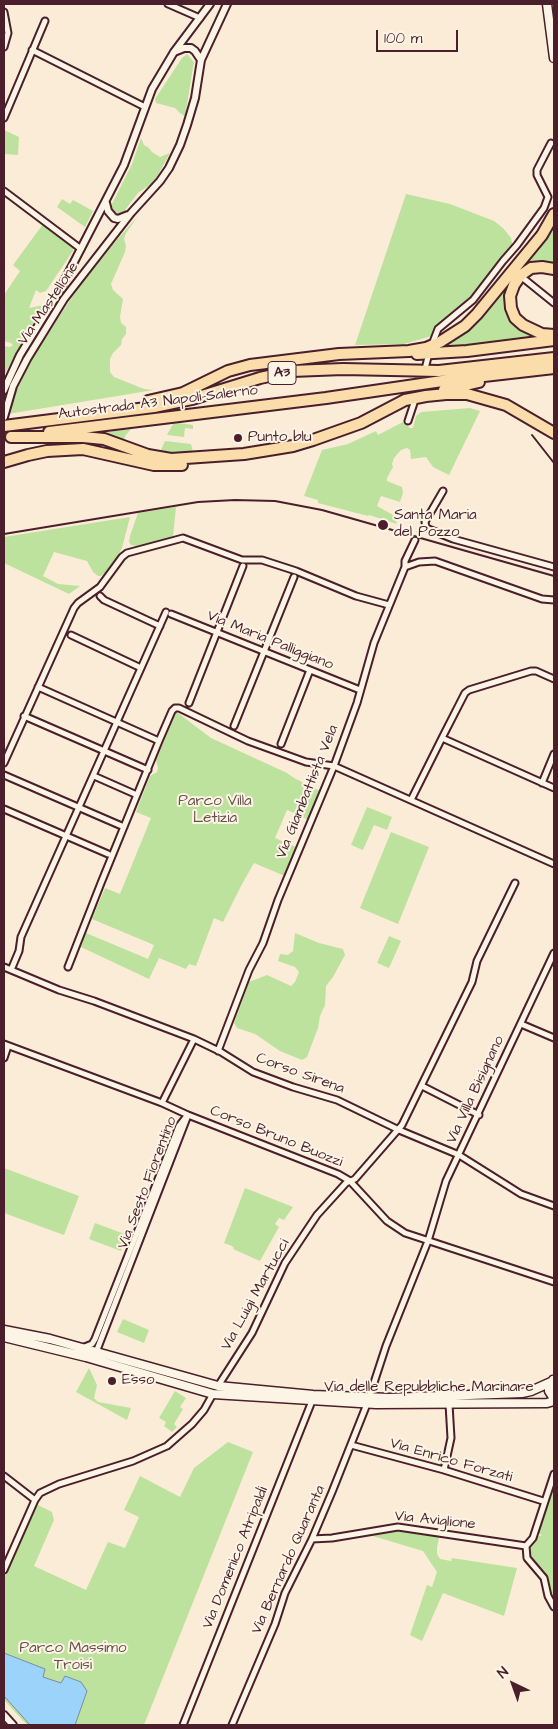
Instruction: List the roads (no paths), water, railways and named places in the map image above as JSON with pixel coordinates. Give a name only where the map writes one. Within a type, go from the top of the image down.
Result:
[{"type":"highway","points":[[77,417],[109,408],[152,401],[183,393],[228,370],[250,365],[332,355],[409,351],[426,348],[440,342],[465,326],[477,314],[542,235],[554,214]]},
{"type":"highway","points":[[554,269],[531,268],[520,275],[514,284],[510,296],[511,308],[523,326],[542,334],[554,335]]},
{"type":"highway","points":[[371,353],[419,354],[458,352],[554,340]]},
{"type":"highway","name":"Autostrada A3 Napoli-Salerno","points":[[8,425],[173,404],[252,380],[292,371],[344,369],[433,372],[554,358]]},
{"type":"highway","name":"Autostrada A3 Napoli-Salerno","points":[[7,437],[326,398],[549,368]]},
{"type":"highway","name":"A3","points":[[7,437],[83,437],[104,439],[127,446],[151,460],[244,454],[293,446],[331,435],[361,423],[398,403],[413,401],[458,386],[549,368]]},
{"type":"highway","name":"A3","points":[[413,401],[426,396],[467,394],[517,410],[554,433]]},
{"type":"highway","points":[[4,462],[28,454],[83,449],[151,460]]},
{"type":"main road","points":[[547,4],[554,58]]},
{"type":"main road","name":"Via delle Repubbliche Marinare","points":[[4,1330],[50,1339],[81,1348],[93,1354],[213,1394],[449,1404],[547,1403],[554,1400]]},
{"type":"main road","name":"Via delle Repubbliche Marinare","points":[[4,1338],[93,1354],[218,1386],[313,1398]]},
{"type":"main road","points":[[553,1379],[549,1391],[554,1400]]},
{"type":"main road","name":"Via delle Repubbliche Marinare","points":[[368,1401],[531,1392],[553,1379]]},
{"type":"main road","points":[[213,1394],[218,1386]]},
{"type":"street","points":[[168,4],[200,18]]},
{"type":"street","name":"Via Mastellone","points":[[4,390],[20,355],[57,295],[124,165],[152,89],[174,52],[210,4]]},
{"type":"street","name":"Via Mastellone","points":[[4,417],[13,386],[27,359],[64,299],[131,213],[160,181],[180,146],[194,98],[201,60],[227,4]]},
{"type":"street","points":[[4,12],[8,33],[4,47]]},
{"type":"street","points":[[4,118],[44,21]]},
{"type":"street","points":[[174,52],[184,48],[191,48],[201,60]]},
{"type":"street","points":[[32,50],[145,107]]},
{"type":"street","points":[[433,342],[438,330],[473,300],[539,216],[548,197],[537,175],[537,170],[551,143]]},
{"type":"street","points":[[4,190],[81,249]]},
{"type":"street","points":[[106,201],[108,211],[114,218],[124,218],[131,213]]},
{"type":"street","points":[[502,261],[510,267]]},
{"type":"street","points":[[523,278],[554,303]]},
{"type":"street","points":[[57,295],[59,299],[64,299]]},
{"type":"street","points":[[426,364],[428,357]]},
{"type":"street","points":[[408,421],[413,401]]},
{"type":"street","points":[[443,491],[422,528],[453,539],[554,567]]},
{"type":"street","points":[[4,763],[74,608],[100,587],[124,555],[183,538],[242,560],[262,560],[296,571],[356,596],[388,605]]},
{"type":"street","name":"Via Giambattista Vela","points":[[218,1051],[249,970],[266,935],[278,900],[334,766],[374,642],[415,540]]},
{"type":"street","points":[[405,567],[419,562],[435,561],[542,599],[554,600]]},
{"type":"street","points":[[189,703],[243,566]]},
{"type":"street","points":[[234,726],[294,577]]},
{"type":"street","points":[[11,970],[19,951],[21,937],[160,626],[104,600],[100,596]]},
{"type":"street","name":"Via Maria Palliggiano","points":[[160,626],[168,613],[360,690]]},
{"type":"street","points":[[71,635],[142,668]]},
{"type":"street","points":[[281,744],[310,670]]},
{"type":"street","points":[[411,800],[465,693],[469,690],[531,670],[554,679]]},
{"type":"street","points":[[38,687],[117,724],[159,741]]},
{"type":"street","points":[[68,967],[159,741],[175,708],[179,708],[248,741],[306,762],[334,766],[554,864]]},
{"type":"street","points":[[24,716],[148,770]]},
{"type":"street","points":[[442,738],[554,788]]},
{"type":"street","points":[[542,783],[554,754]]},
{"type":"street","points":[[4,775],[124,828]]},
{"type":"street","points":[[94,776],[137,795]]},
{"type":"street","points":[[4,808],[108,854]]},
{"type":"street","name":"Via Luigi Martucci","points":[[218,1386],[252,1333],[285,1263],[317,1215],[350,1181],[355,1179],[399,1130],[472,982],[477,961],[515,883]]},
{"type":"street","name":"Via Villa Bisignano","points":[[428,1241],[446,1181],[554,954]]},
{"type":"street","name":"Corso Sirena","points":[[4,967],[59,990],[94,1001],[194,1039],[253,1072],[293,1087],[337,1100],[399,1130],[459,1155],[521,1194],[554,1206]]},
{"type":"street","points":[[520,1024],[554,1038]]},
{"type":"street","points":[[162,1103],[194,1039]]},
{"type":"street","points":[[4,1058],[6,1045]]},
{"type":"street","name":"Corso Bruno Buozzi","points":[[6,1045],[162,1103],[338,1174],[350,1181],[393,1226],[405,1233],[554,1282]]},
{"type":"street","points":[[422,1086],[479,1115]]},
{"type":"street","name":"Via Sesto Fiorentino","points":[[93,1354],[94,1342],[179,1126],[188,1115]]},
{"type":"street","name":"Via Sesto Fiorentino","points":[[93,1354],[188,1115]]},
{"type":"street","name":"Via Bernardo Quaranta","points":[[232,1725],[275,1624],[285,1593],[312,1539],[351,1445],[386,1346],[428,1241]]},
{"type":"street","points":[[81,1348],[94,1342]]},
{"type":"street","points":[[4,1570],[35,1500],[40,1493],[59,1484],[133,1461],[167,1446],[192,1424],[204,1410],[213,1394]]},
{"type":"street","name":"Via Domenico Atripaldi","points":[[183,1725],[313,1398]]},
{"type":"street","points":[[444,1470],[451,1438],[449,1404]]},
{"type":"street","name":"Via Enrico Forzati","points":[[351,1445],[444,1470],[543,1501]]},
{"type":"street","points":[[554,1474],[533,1538],[526,1546],[527,1558],[544,1578],[548,1596],[554,1607]]},
{"type":"street","points":[[4,1476],[35,1500]]},
{"type":"street","name":"Via Aviglione","points":[[312,1539],[347,1536],[398,1527],[526,1546]]},
{"type":"street","points":[[4,1715],[13,1725]]},
{"type":"water","points":[[4,1653],[45,1669],[43,1677],[61,1683],[65,1676],[81,1682],[87,1691],[75,1725],[30,1725],[4,1696]]},
{"type":"tunnel","points":[[416,397],[424,370]]},
{"type":"tunnel","points":[[415,540],[420,530]]},
{"type":"railway","points":[[532,435],[554,463]]},
{"type":"railway","points":[[4,534],[198,502],[235,500],[275,501],[322,510],[554,576]]},
{"type":"place","name":"Punto blu","points":[[238,438]]},
{"type":"place","name":"Santa Maria del Pozzo","points":[[383,525]]},
{"type":"place","name":"Esso","points":[[112,1381]]},
{"type":"park label","name":"Parco Villa Letizia","points":[[215,810]]},
{"type":"park label","name":"Parco Massimo Troisi","points":[[73,1658]]}]
